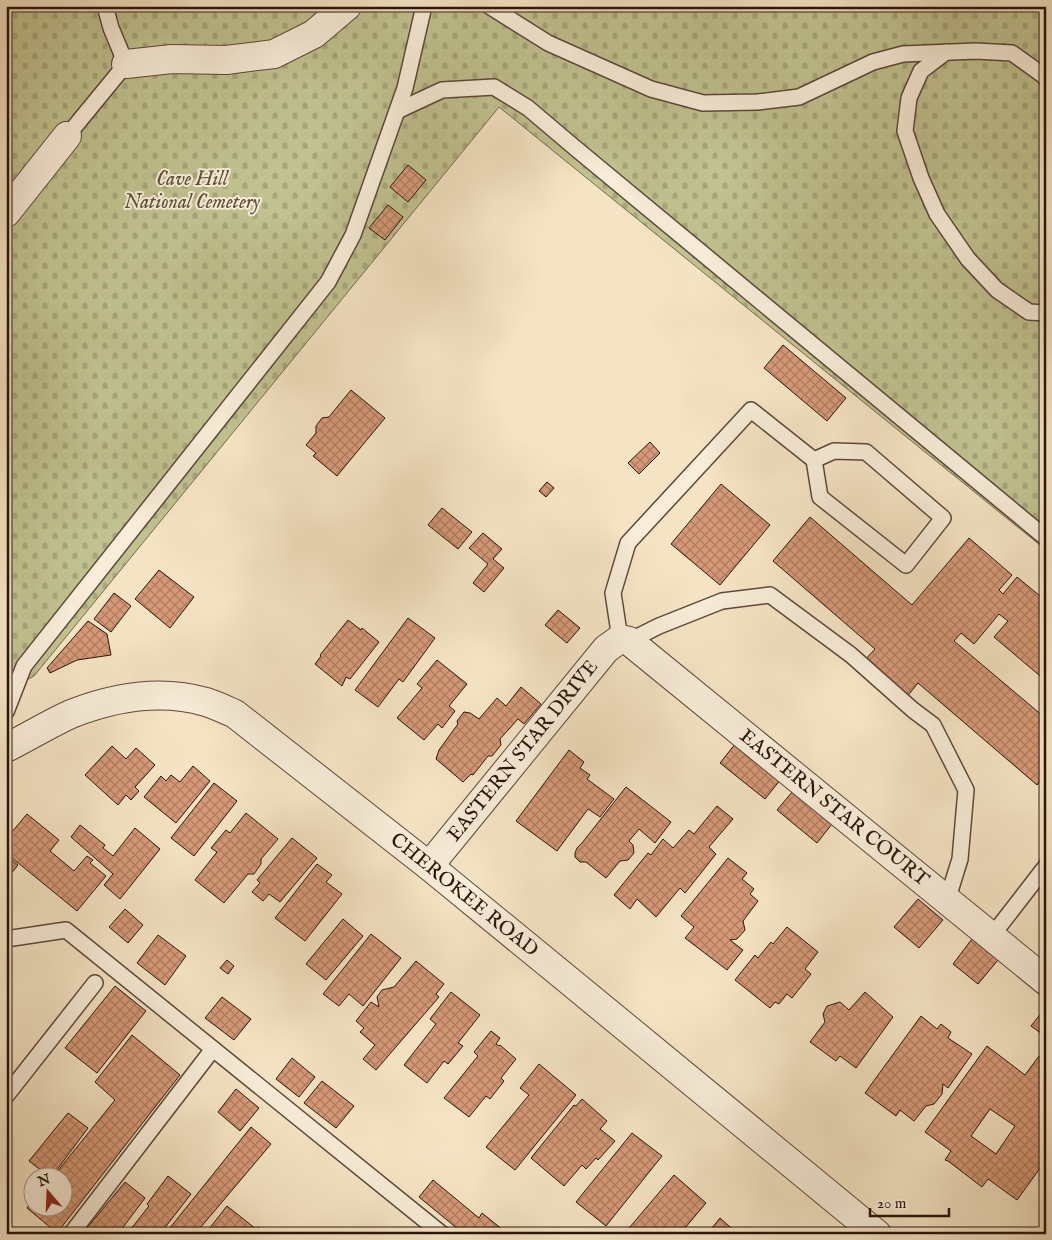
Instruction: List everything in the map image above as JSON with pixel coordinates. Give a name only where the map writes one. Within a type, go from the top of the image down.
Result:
[{"type":"street","points":[[126,64],[172,60],[226,60],[274,54],[314,34],[347,6]]},
{"type":"street","points":[[6,213],[67,136]]},
{"type":"street","name":"EASTERN STAR DRIVE","points":[[429,866],[606,649],[624,640]]},
{"type":"street","name":"EASTERN STAR COURT","points":[[624,640],[1046,981]]},
{"type":"street","name":"CHEROKEE ROAD","points":[[6,748],[70,715],[128,697],[183,697],[207,702],[235,714],[429,866],[877,1234]]},
{"type":"lane","points":[[67,136],[126,64],[105,6]]},
{"type":"lane","points":[[6,712],[24,666],[328,282],[353,235],[405,88],[424,6]]},
{"type":"lane","points":[[488,6],[548,42],[651,89],[703,102],[758,102],[799,97],[873,62],[903,54],[976,51],[1012,53],[1046,79]]},
{"type":"lane","points":[[946,52],[921,71],[909,98],[905,131],[921,178],[938,214],[968,258],[997,290],[1029,312],[1046,313]]},
{"type":"lane","points":[[397,111],[442,90],[494,87],[528,108],[1046,538]]},
{"type":"lane","points":[[814,460],[834,451],[866,452],[944,518],[906,565],[820,497],[814,460],[750,410],[628,544],[613,593],[624,640],[722,601],[770,595],[851,655],[913,710],[933,725],[966,790],[960,859],[947,901]]},
{"type":"lane","points":[[992,937],[1046,866]]},
{"type":"lane","points":[[6,938],[66,930],[442,1234]]},
{"type":"lane","points":[[6,1096],[95,983]]},
{"type":"lane","points":[[71,1234],[213,1049]]},
{"type":"green space","name":"Cave Hill National Cemetery","points":[[6,6],[1046,6],[1046,550],[499,107],[34,676],[6,691]]},
{"type":"building","points":[[408,165],[426,180],[408,202],[390,187]]},
{"type":"building","points":[[388,205],[403,217],[385,240],[369,228]]},
{"type":"building","points":[[783,345],[846,398],[827,421],[764,368]]},
{"type":"building","points":[[351,390],[385,418],[337,476],[313,456],[316,453],[306,445],[316,433],[316,426],[322,418],[329,417]]},
{"type":"building","points":[[650,442],[660,453],[639,474],[628,463]]},
{"type":"building","points":[[547,482],[554,488],[546,497],[539,491]]},
{"type":"building","points":[[721,484],[770,525],[720,585],[671,544]]},
{"type":"building","points":[[442,508],[472,532],[458,549],[428,525]]},
{"type":"building","points":[[810,517],[912,605],[969,538],[1012,575],[999,590],[1003,594],[1017,577],[1046,601],[1046,681],[994,637],[1008,621],[999,614],[974,644],[961,633],[954,641],[1044,717],[1046,715],[1046,774],[1037,785],[918,683],[905,699],[863,662],[875,649],[773,561]]},
{"type":"building","points":[[483,533],[502,549],[493,559],[504,568],[484,592],[473,583],[488,564],[469,548]]},
{"type":"building","points":[[159,570],[194,597],[170,628],[135,599]]},
{"type":"building","points":[[114,593],[131,606],[111,632],[94,619]]},
{"type":"building","points":[[558,610],[580,628],[567,643],[545,625]]},
{"type":"building","points":[[408,618],[435,638],[403,682],[399,679],[378,707],[355,690]]},
{"type":"building","points":[[348,620],[361,630],[362,628],[379,642],[350,679],[346,677],[342,686],[315,664]]},
{"type":"building","points":[[88,621],[107,634],[111,655],[77,660],[50,673],[47,668]]},
{"type":"building","points":[[437,660],[467,684],[449,706],[455,711],[442,728],[438,724],[424,740],[397,718],[422,688],[417,684]]},
{"type":"building","points":[[521,687],[541,704],[524,724],[518,719],[500,739],[501,745],[492,756],[488,756],[473,775],[471,774],[463,782],[436,759],[439,750],[458,724],[457,721],[464,712],[470,713],[479,719],[497,698],[506,706]]},
{"type":"building","points":[[736,743],[781,779],[765,799],[720,763]]},
{"type":"building","points":[[112,746],[126,759],[136,748],[155,765],[135,787],[139,791],[131,800],[126,795],[118,805],[85,775]]},
{"type":"building","points":[[569,750],[584,762],[580,768],[590,775],[587,779],[614,799],[600,817],[588,809],[557,851],[516,821]]},
{"type":"building","points":[[193,766],[210,781],[176,823],[144,797],[161,776],[166,781],[171,775],[180,782]]},
{"type":"building","points":[[214,783],[237,801],[194,856],[171,838]]},
{"type":"building","points":[[626,787],[671,822],[655,843],[639,829],[629,841],[633,845],[634,853],[628,860],[620,861],[606,878],[586,862],[580,862],[575,857],[575,853]]},
{"type":"building","points":[[793,791],[832,824],[817,843],[777,810]]},
{"type":"building","points":[[717,806],[733,819],[709,847],[716,854],[685,893],[680,888],[656,917],[637,899],[630,909],[614,895],[648,853],[651,855],[663,839],[673,848],[689,830],[694,834]]},
{"type":"building","points":[[246,813],[278,839],[261,859],[261,864],[254,874],[248,874],[224,903],[195,880],[217,852],[211,848],[226,830],[230,833]]},
{"type":"building","points":[[27,814],[59,840],[50,851],[74,871],[87,856],[93,860],[90,863],[106,876],[77,911],[6,853],[6,839]]},
{"type":"building","points":[[80,825],[105,845],[103,848],[113,856],[135,828],[160,849],[120,899],[104,885],[113,874],[71,837]]},
{"type":"building","points":[[292,838],[317,858],[280,902],[269,894],[263,901],[252,892],[260,883],[257,880]]},
{"type":"building","points":[[6,855],[18,865],[6,880]]},
{"type":"building","points":[[728,858],[747,873],[742,879],[754,889],[750,894],[758,901],[743,921],[745,930],[737,939],[730,940],[743,950],[727,970],[685,938],[694,927],[681,916]]},
{"type":"building","points":[[317,864],[332,875],[326,882],[342,894],[305,941],[275,918]]},
{"type":"building","points":[[918,899],[943,920],[919,948],[894,927]]},
{"type":"building","points":[[125,909],[143,925],[128,943],[109,927]]},
{"type":"building","points":[[343,919],[363,936],[326,980],[306,964]]},
{"type":"building","points":[[787,927],[818,952],[805,969],[811,974],[792,998],[787,994],[779,1004],[775,1002],[770,1008],[735,980],[755,955],[758,958]]},
{"type":"building","points":[[371,934],[401,958],[363,1006],[349,994],[339,1006],[323,994]]},
{"type":"building","points":[[158,935],[186,956],[165,985],[137,963]]},
{"type":"building","points":[[972,939],[998,960],[978,984],[953,964]]},
{"type":"building","points":[[227,960],[234,966],[228,974],[220,968]]},
{"type":"building","points":[[416,961],[444,984],[436,994],[439,997],[376,1070],[363,1059],[375,1045],[360,1032],[364,1028],[356,1021],[371,1002],[379,1007],[377,997],[382,990],[394,987]]},
{"type":"building","points":[[115,986],[146,1011],[97,1073],[65,1048]]},
{"type":"building","points":[[451,992],[480,1015],[458,1043],[463,1046],[448,1064],[444,1061],[427,1083],[404,1065],[436,1024],[430,1019]]},
{"type":"building","points":[[865,992],[893,1017],[856,1068],[840,1056],[836,1061],[810,1042],[825,1022],[823,1014],[827,1006],[840,1002],[849,1010]]},
{"type":"building","points":[[222,997],[251,1019],[234,1040],[205,1018]]},
{"type":"building","points":[[1046,1007],[1046,1037],[1031,1026]]},
{"type":"building","points":[[921,1016],[937,1029],[941,1024],[951,1032],[948,1038],[972,1054],[948,1088],[943,1084],[942,1094],[934,1104],[926,1106],[914,1121],[900,1110],[896,1116],[865,1093]]},
{"type":"building","points":[[491,1031],[500,1038],[496,1044],[500,1045],[516,1059],[501,1078],[504,1081],[490,1099],[486,1096],[469,1117],[444,1098],[478,1056],[474,1052]]},
{"type":"building","points":[[132,1035],[180,1075],[72,1214],[72,1168],[60,1168],[115,1100],[95,1082]]},
{"type":"building","points":[[987,1046],[1025,1075],[1039,1056],[1046,1061],[1046,1160],[1017,1200],[988,1179],[982,1187],[945,1160],[951,1151],[925,1132]],"holes":[[[990,1109],[1015,1126],[996,1154],[971,1136]]]},
{"type":"building","points":[[292,1058],[315,1077],[299,1097],[276,1079]]},
{"type":"building","points":[[539,1064],[576,1095],[515,1170],[486,1147],[529,1095],[520,1088]]},
{"type":"building","points":[[322,1081],[354,1106],[336,1128],[304,1103]]},
{"type":"building","points":[[236,1089],[259,1108],[240,1131],[218,1112]]},
{"type":"building","points":[[582,1099],[607,1121],[600,1129],[615,1141],[598,1160],[596,1158],[586,1169],[582,1165],[564,1186],[531,1158],[574,1105],[576,1106]]},
{"type":"building","points":[[68,1113],[88,1128],[58,1168],[38,1168],[29,1161]]},
{"type":"building","points":[[251,1127],[271,1144],[195,1234],[165,1234]]},
{"type":"building","points":[[632,1133],[662,1156],[606,1226],[576,1202]]},
{"type":"building","points":[[674,1175],[706,1203],[680,1234],[624,1234]]},
{"type":"building","points":[[168,1176],[191,1194],[160,1234],[127,1234],[149,1206],[147,1204]]},
{"type":"building","points":[[433,1180],[479,1218],[482,1213],[508,1234],[464,1234],[419,1197]]},
{"type":"building","points":[[125,1182],[145,1198],[118,1234],[82,1234]]},
{"type":"building","points":[[227,1206],[256,1229],[258,1227],[267,1234],[205,1234]]},
{"type":"building","points":[[39,1218],[69,1218],[57,1233]]},
{"type":"building","points":[[720,1218],[738,1234],[707,1234]]}]
